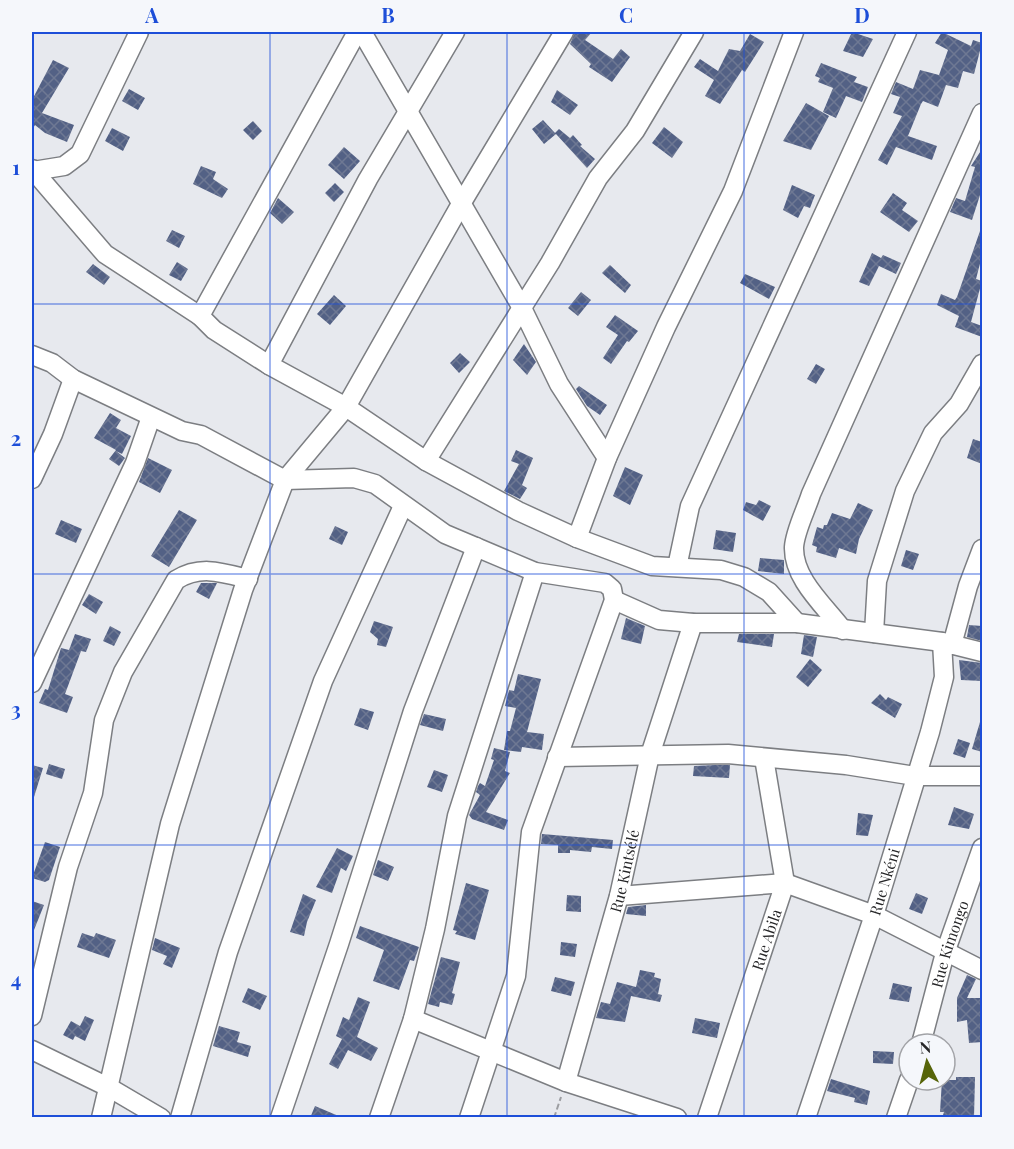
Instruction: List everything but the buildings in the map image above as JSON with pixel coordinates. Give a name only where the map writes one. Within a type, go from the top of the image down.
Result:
[{"type":"street","points":[[32,170],[64,166],[80,154],[139,32]]},
{"type":"street","points":[[200,316],[357,32]]},
{"type":"street","points":[[362,32],[522,308],[559,384],[607,458]]},
{"type":"street","points":[[269,365],[368,179],[455,32]]},
{"type":"street","points":[[101,1118],[110,1088],[170,824],[248,579],[285,480],[346,406],[461,204],[564,32]]},
{"type":"street","points":[[426,460],[522,308],[597,178],[635,131],[694,32]]},
{"type":"street","points":[[577,538],[607,458],[666,327],[733,191],[794,32]]},
{"type":"street","points":[[677,567],[690,506],[907,32]]},
{"type":"street","points":[[843,630],[802,578],[796,564],[794,546],[811,494],[982,113]]},
{"type":"street","points":[[32,170],[105,254],[200,316],[214,330],[269,365],[346,406],[426,460],[518,511],[577,538],[651,566],[721,570],[744,577],[769,592],[797,623]]},
{"type":"street","points":[[32,355],[52,363],[73,379],[151,417],[201,435],[285,480],[354,478],[375,484],[445,534],[535,572],[605,583],[612,590],[614,600],[531,832],[516,976],[489,1051],[469,1118]]},
{"type":"street","points":[[874,633],[877,581],[905,490],[933,433],[959,404],[982,364]]},
{"type":"street","points":[[32,478],[53,434],[73,379]]},
{"type":"street","points":[[32,683],[135,464],[151,417]]},
{"type":"street","points":[[180,1118],[228,952],[323,681],[404,506]]},
{"type":"street","points":[[280,1118],[339,944],[413,711],[476,547]]},
{"type":"street","name":"Rue Nkéni","points":[[806,1118],[874,915],[930,732],[944,677],[947,644],[982,549]]},
{"type":"street","points":[[32,1016],[68,867],[93,793],[104,720],[123,672],[176,580],[188,573],[208,569],[248,579]]},
{"type":"street","points":[[379,1118],[413,1019],[435,929],[457,816],[535,572]]},
{"type":"street","points":[[614,600],[659,620],[693,623],[797,623],[947,644],[982,652]]},
{"type":"street","name":"Rue Kintsélé","points":[[566,1082],[619,896],[646,785],[650,755],[693,623]]},
{"type":"street","points":[[557,757],[728,754],[846,765],[915,776],[982,776]]},
{"type":"street","name":"Rue Abila","points":[[707,1118],[785,883],[764,758]]},
{"type":"street","name":"Rue Kimongo","points":[[924,1032],[945,953],[982,848]]},
{"type":"street","points":[[619,896],[785,883],[874,915],[945,953],[982,969]]},
{"type":"street","points":[[413,1019],[566,1082],[626,1110],[677,1118]]},
{"type":"street","points":[[32,1050],[110,1088],[160,1118]]},
{"type":"street","points":[[896,1118],[905,1092]]},
{"type":"path","points":[[554,1118],[566,1082]]}]
